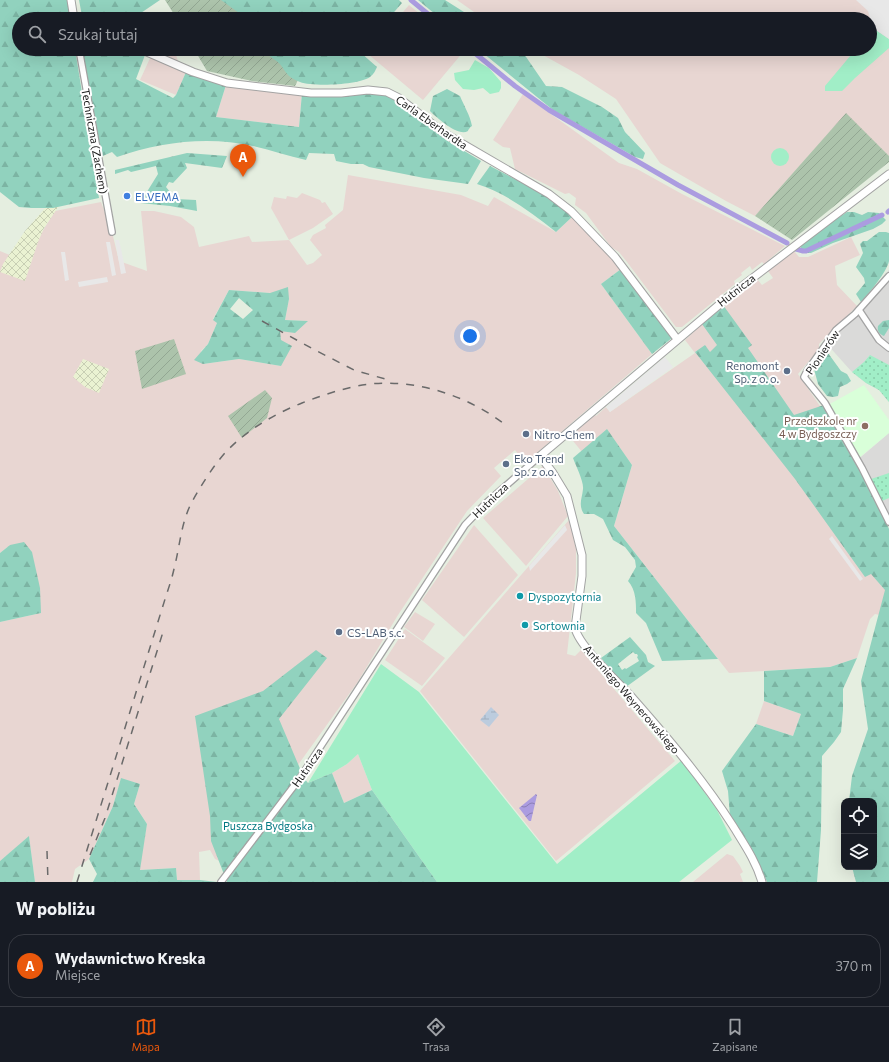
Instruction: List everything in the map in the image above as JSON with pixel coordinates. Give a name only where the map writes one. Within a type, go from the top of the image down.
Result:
[{"type":"street","points":[[71,0],[73,12]]},
{"type":"street","name":"Techniczna (Zachem)","points":[[80,56],[112,232]]},
{"type":"street","name":"Carla Eberhardta","points":[[156,56],[193,72],[227,83],[311,93],[341,94],[368,90],[387,92],[399,98],[444,133],[549,194],[571,211],[615,257],[677,339]]},
{"type":"street","name":"Hutnicza","points":[[221,882],[301,776],[465,525],[490,499],[742,285],[889,174]]},
{"type":"street","name":"Pionierów","points":[[889,276],[859,310],[836,330],[804,377],[825,403],[862,468],[889,522]]},
{"type":"street","points":[[859,310],[879,340],[889,348]]},
{"type":"street","name":"Antoniego Weynerowskiego","points":[[540,456],[553,473],[567,496],[582,555],[582,576],[575,628],[576,634],[587,649],[629,695],[703,782],[750,853],[758,868],[762,882]]},
{"type":"shaded area","points":[[165,0],[356,0],[347,12],[173,12]]},
{"type":"shaded area","points":[[457,0],[889,0],[889,156],[846,114],[755,216],[660,163],[616,99],[579,75],[545,56],[877,56],[877,12],[474,12]]},
{"type":"shaded area","points":[[856,0],[889,0],[889,39],[877,31],[877,12],[868,11]]},
{"type":"shaded area","points":[[409,5],[418,12],[403,12]]},
{"type":"shaded area","points":[[877,31],[889,39],[889,48],[842,91],[825,91],[825,86],[850,56],[877,56]]},
{"type":"shaded area","points":[[151,56],[186,72],[176,95],[140,80]]},
{"type":"shaded area","points":[[166,56],[176,56],[178,61]]},
{"type":"shaded area","points":[[198,56],[310,56],[295,86],[252,81],[207,71]]},
{"type":"shaded area","points":[[370,56],[460,56],[423,100]]},
{"type":"shaded area","points":[[475,60],[489,68],[501,82],[499,92],[490,94],[483,88],[474,90],[463,89],[455,80],[454,73],[469,70]]},
{"type":"shaded area","points":[[226,85],[302,93],[299,127],[216,117]]},
{"type":"shaded area","points":[[523,94],[619,163],[637,169],[682,194],[785,246],[764,264],[762,262],[752,270],[750,266],[734,281],[735,284],[682,327],[676,327],[619,252],[611,247],[586,213],[575,205],[576,198],[569,193],[565,194],[515,169],[510,148],[503,147],[493,140]]},
{"type":"shaded area","points":[[846,113],[889,156],[889,162],[792,240],[755,216]]},
{"type":"shaded area","points":[[780,148],[786,151],[789,157],[786,163],[780,166],[774,163],[771,157],[774,151]]},
{"type":"shaded area","points":[[348,175],[461,195],[488,206],[494,197],[556,232],[572,217],[621,269],[601,284],[652,354],[525,463],[515,450],[494,468],[501,476],[467,511],[398,615],[357,683],[228,862],[222,862],[215,859],[210,850],[199,852],[200,880],[177,880],[176,868],[139,870],[147,824],[134,804],[140,784],[121,779],[113,806],[89,859],[75,869],[72,882],[35,882],[29,837],[0,861],[0,622],[41,613],[10,545],[0,553],[0,251],[24,261],[55,211],[101,202],[112,232],[119,261],[147,271],[141,211],[154,211],[181,217],[194,227],[199,247],[249,236],[252,242],[289,240],[307,265],[313,263],[322,255],[310,240],[313,235],[326,228],[325,225],[343,210]],"holes":[[[229,290],[271,293],[289,299],[285,320],[307,321],[280,331],[281,366],[239,359],[203,364],[201,351],[208,344],[217,323],[213,319]]]},
{"type":"shaded area","points":[[302,193],[320,200],[322,203],[325,202],[333,214],[313,228],[289,240],[271,208],[274,197],[286,199],[287,196],[297,198]]},
{"type":"shaded area","points":[[48,205],[59,206],[44,228],[25,281],[0,272],[3,264],[25,231]]},
{"type":"shaded area","points":[[851,237],[860,255],[835,266],[837,285],[857,306],[819,344],[819,349],[798,374],[820,406],[824,405],[889,529],[889,632],[880,615],[875,614],[870,619],[857,658],[830,667],[729,673],[614,526],[632,465],[607,430],[582,452],[569,436],[606,407],[610,412],[695,353],[685,340],[723,305],[757,279],[762,285],[773,278],[768,271],[794,251],[799,257],[808,257]]},
{"type":"shaded area","points":[[115,240],[119,240],[126,273],[121,274]]},
{"type":"shaded area","points":[[106,242],[110,242],[116,275],[112,276]]},
{"type":"shaded area","points":[[61,252],[65,252],[69,280],[65,281]]},
{"type":"shaded area","points":[[889,270],[889,402],[879,390],[866,383],[852,372],[826,343]]},
{"type":"shaded area","points":[[107,277],[108,282],[79,287],[78,282]]},
{"type":"shaded area","points":[[174,339],[186,374],[142,389],[135,351]]},
{"type":"shaded area","points":[[870,355],[889,365],[889,402],[879,390],[866,383],[852,372]]},
{"type":"shaded area","points":[[665,357],[673,367],[610,412],[606,407]]},
{"type":"shaded area","points":[[83,359],[109,369],[99,393],[85,387],[73,377]]},
{"type":"shaded area","name":"Przedszkole nr 4 w Bydgoszczy","points":[[864,385],[889,420],[889,433],[860,457],[828,405]]},
{"type":"shaded area","points":[[265,390],[272,398],[267,418],[242,438],[228,416]]},
{"type":"shaded area","points":[[889,433],[889,522],[856,458],[859,456],[861,457]]},
{"type":"shaded area","points":[[543,466],[558,491],[568,516],[526,566],[483,518]]},
{"type":"shaded area","points":[[889,473],[889,498],[882,501],[871,479]]},
{"type":"shaded area","points":[[569,520],[576,549],[576,573],[567,654],[575,656],[581,650],[675,761],[556,861],[420,691]]},
{"type":"shaded area","points":[[474,525],[518,575],[464,637],[422,600]]},
{"type":"shaded area","points":[[565,525],[567,530],[530,571],[529,566]]},
{"type":"shaded area","points":[[832,536],[863,579],[860,581],[829,539]]},
{"type":"shaded area","points":[[415,612],[435,624],[423,641],[404,627]]},
{"type":"shaded area","points":[[405,629],[445,658],[422,686],[385,660]]},
{"type":"shaded area","points":[[381,664],[419,692],[557,864],[682,760],[717,810],[732,840],[679,882],[437,882],[372,790],[358,754],[347,764],[332,773],[308,783]]},
{"type":"shaded area","points":[[764,701],[801,714],[793,736],[756,724]]},
{"type":"shaded area","points":[[358,754],[372,790],[344,803],[332,773],[347,764]]},
{"type":"shaded area","points":[[727,854],[733,856],[740,866],[743,872],[740,874],[743,882],[693,882]]},
{"type":"green space","points":[[0,0],[68,0],[70,12],[12,12],[12,56],[76,56],[99,198],[53,208],[31,208],[19,207],[0,192]]},
{"type":"green space","points":[[79,0],[160,0],[142,12],[81,12]]},
{"type":"green space","points":[[221,0],[399,0],[402,3],[394,12],[238,12]]},
{"type":"green space","points":[[418,0],[445,0],[464,12],[433,12]]},
{"type":"green space","points":[[83,56],[145,56],[136,79],[173,98],[176,95],[186,72],[226,85],[216,117],[299,127],[302,93],[337,97],[372,91],[396,99],[446,140],[481,161],[468,184],[424,178],[369,167],[363,164],[351,164],[336,161],[334,154],[309,153],[306,160],[253,146],[219,141],[167,144],[117,157],[112,152],[98,158]]},
{"type":"green space","points":[[269,56],[364,56],[377,67],[370,77],[364,80],[325,85],[306,84],[294,80],[279,63]]},
{"type":"green space","points":[[487,56],[525,56],[546,86],[562,87],[602,107],[618,118],[625,132],[645,153],[643,159],[635,157],[553,110]]},
{"type":"green space","points":[[447,89],[460,96],[472,126],[468,131],[464,132],[453,129],[442,122],[430,111],[433,96]]},
{"type":"green space","points":[[187,153],[227,156],[222,168],[185,163],[187,168],[173,183],[169,182],[166,187],[176,199],[196,200],[197,211],[140,203],[158,174],[156,166],[131,172],[128,170],[115,174],[115,170]]},
{"type":"green space","points":[[490,166],[549,197],[572,217],[556,232],[508,198],[477,184]]},
{"type":"green space","points":[[847,212],[854,212],[862,215],[868,212],[879,213],[886,220],[873,229],[833,243],[811,253],[803,253],[800,246]]},
{"type":"green space","points":[[879,232],[889,233],[888,266],[873,288],[861,302],[856,294],[865,283],[864,278],[856,267],[863,253],[860,244],[863,241],[867,241]]},
{"type":"green space","points":[[621,269],[672,338],[652,354],[601,284]]},
{"type":"green space","points":[[288,287],[289,299],[285,320],[308,321],[295,333],[280,331],[281,340],[292,346],[281,366],[239,359],[203,364],[194,360],[208,344],[217,323],[213,320],[229,290],[270,293]],"holes":[[[239,298],[253,310],[243,319],[230,309]]]},
{"type":"green space","points":[[723,305],[752,345],[748,348],[794,415],[824,405],[866,479],[889,529],[889,882],[856,882],[853,870],[877,870],[877,798],[849,798],[852,776],[868,729],[861,681],[885,590],[871,574],[865,577],[795,479],[695,352],[705,345],[710,352],[717,345],[702,324]]},
{"type":"green space","points":[[889,320],[889,328],[884,336],[879,332],[878,326],[883,321]]},
{"type":"green space","points":[[825,353],[828,353],[841,371],[847,374],[851,381],[840,387],[838,396],[827,396],[818,384],[814,369]]},
{"type":"green space","points":[[607,429],[632,465],[614,526],[718,659],[662,661],[646,623],[636,613],[636,600],[634,592],[628,581],[636,567],[635,560],[625,547],[613,540],[603,519],[594,514],[584,514],[582,511],[581,502],[583,486],[573,458]]},
{"type":"green space","points":[[24,542],[32,552],[40,588],[41,613],[0,622],[0,553],[10,545]]},
{"type":"green space","points":[[630,637],[646,655],[648,662],[655,666],[626,687],[601,658]],"holes":[[[633,652],[637,654],[639,661],[622,670],[618,664]]]},
{"type":"green space","name":"Puszcza Bydgoska","points":[[316,650],[327,658],[279,719],[304,778],[308,783],[332,773],[344,803],[372,790],[437,882],[227,882],[211,841],[210,816],[195,716],[263,691]]},
{"type":"green space","points":[[857,658],[843,689],[841,732],[822,756],[821,830],[817,882],[767,882],[761,868],[730,816],[728,791],[722,771],[756,724],[793,736],[801,714],[764,701],[764,671],[830,667]]},
{"type":"green space","points":[[491,707],[499,715],[489,727],[480,720]]},
{"type":"green space","points":[[121,778],[140,784],[134,804],[147,824],[140,870],[176,868],[177,880],[217,882],[93,882],[97,874],[89,859],[113,806]]},
{"type":"green space","points":[[29,836],[35,882],[0,882],[0,861]]},
{"type":"water","points":[[536,794],[531,821],[529,821],[519,808]]},
{"type":"waterway","points":[[411,0],[426,12]]},
{"type":"waterway","points":[[479,56],[515,86],[549,110],[678,185],[787,243]]},
{"type":"waterway","points":[[796,249],[806,251],[882,215]]},
{"type":"railway","points":[[262,321],[354,370],[392,381]]},
{"type":"railway","points":[[77,882],[171,579],[186,516],[193,500],[211,470],[224,454],[241,438],[260,424],[291,407],[336,391],[376,383],[415,385],[452,395],[487,412],[503,423]]},
{"type":"railway","points":[[90,855],[105,818],[163,632]]},
{"type":"railway","points":[[47,851],[48,882]]},
{"type":"place","name":"Wydawnictwo Kreska","points":[[243,177]]},
{"type":"place","name":"ELVEMA","points":[[127,196]]},
{"type":"place","name":"Renomont Sp. z o. o.","points":[[787,371]]},
{"type":"place","name":"Przedszkole nr 4 w Bydgoszczy","points":[[865,426]]},
{"type":"place","name":"Nitro-Chem","points":[[526,434]]},
{"type":"place","name":"Eko Trend Sp. z o.o.","points":[[506,464]]},
{"type":"place","name":"Dyspozytornia","points":[[520,596]]},
{"type":"place","name":"Sortownia","points":[[525,625]]},
{"type":"place","name":"CS-LAB s.c.","points":[[339,632]]}]
